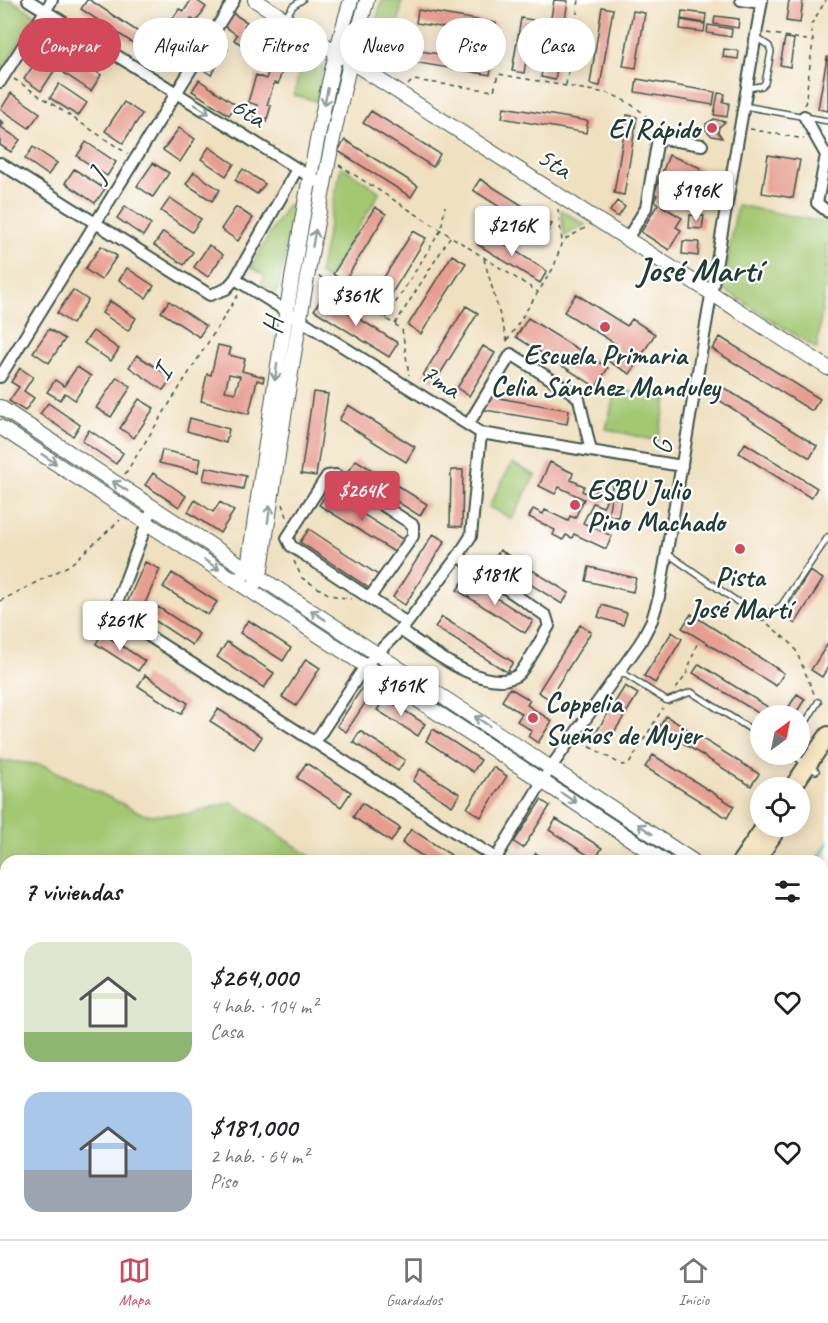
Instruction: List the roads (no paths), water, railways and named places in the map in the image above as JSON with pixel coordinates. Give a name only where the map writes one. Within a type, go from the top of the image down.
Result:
[{"type":"main road","points":[[808,777],[828,735]]},
{"type":"main road","points":[[803,777],[828,754]]},
{"type":"main road","points":[[745,855],[757,837]]},
{"type":"main road","points":[[760,855],[772,837]]},
{"type":"street","name":"6ta","points":[[28,0],[323,185]]},
{"type":"street","points":[[3,78],[52,0]]},
{"type":"street","name":"J","points":[[0,377],[234,0]]},
{"type":"street","name":"H","points":[[245,586],[285,310],[335,52],[351,0]]},
{"type":"street","name":"H","points":[[362,18],[367,0]]},
{"type":"street","points":[[741,0],[761,2]]},
{"type":"street","name":"5ta","points":[[263,2],[283,18]]},
{"type":"street","name":"G","points":[[501,855],[551,767],[640,643],[652,620],[667,554],[761,2]]},
{"type":"street","name":"5ta","points":[[328,47],[340,55]]},
{"type":"street","name":"H","points":[[245,586],[260,576],[299,319],[328,158],[346,72]]},
{"type":"street","name":"5ta","points":[[367,72],[828,368]]},
{"type":"street","points":[[804,116],[816,142],[827,156],[817,203],[828,212]]},
{"type":"street","points":[[627,239],[646,208],[658,138],[702,145]]},
{"type":"street","points":[[0,163],[210,295],[226,290],[240,281],[297,169]]},
{"type":"street","name":"7ma","points":[[240,281],[481,434],[682,466]]},
{"type":"street","points":[[468,425],[511,354],[579,399],[591,451]]},
{"type":"street","points":[[0,407],[684,855]]},
{"type":"street","points":[[0,427],[655,855]]},
{"type":"street","points":[[315,742],[365,666],[404,626],[471,536],[481,434]]},
{"type":"street","points":[[370,597],[413,536],[413,525],[336,475],[327,476],[287,538],[291,546],[370,597],[465,673],[502,681],[518,676],[549,626],[546,616],[458,556]]},
{"type":"street","points":[[153,507],[113,613],[490,855]]},
{"type":"lane","points":[[285,18],[293,6],[302,0]]},
{"type":"lane","points":[[747,88],[762,86],[765,83],[771,52],[769,46],[756,35]]},
{"type":"lane","points":[[744,106],[828,121]]},
{"type":"lane","points":[[667,554],[761,618],[781,606],[828,537]]},
{"type":"lane","points":[[620,671],[667,701],[691,692],[750,729]]},
{"type":"lane","points":[[810,715],[818,702]]},
{"type":"lane","points":[[806,765],[811,769]]},
{"type":"waterway","points":[[821,855],[828,843]]},
{"type":"place","name":"El Rápido","points":[[712,128]]},
{"type":"place","name":"Escuela Primaria Celia Sánchez Manduley","points":[[605,327]]},
{"type":"place","name":"ESBU Julio Pino Machado","points":[[575,505]]},
{"type":"place","name":"Pista José Martí","points":[[740,549]]},
{"type":"place","name":"Coppelia Sueños de Mujer","points":[[533,718]]},
{"type":"district","name":"José Martí","points":[[699,269]]}]
